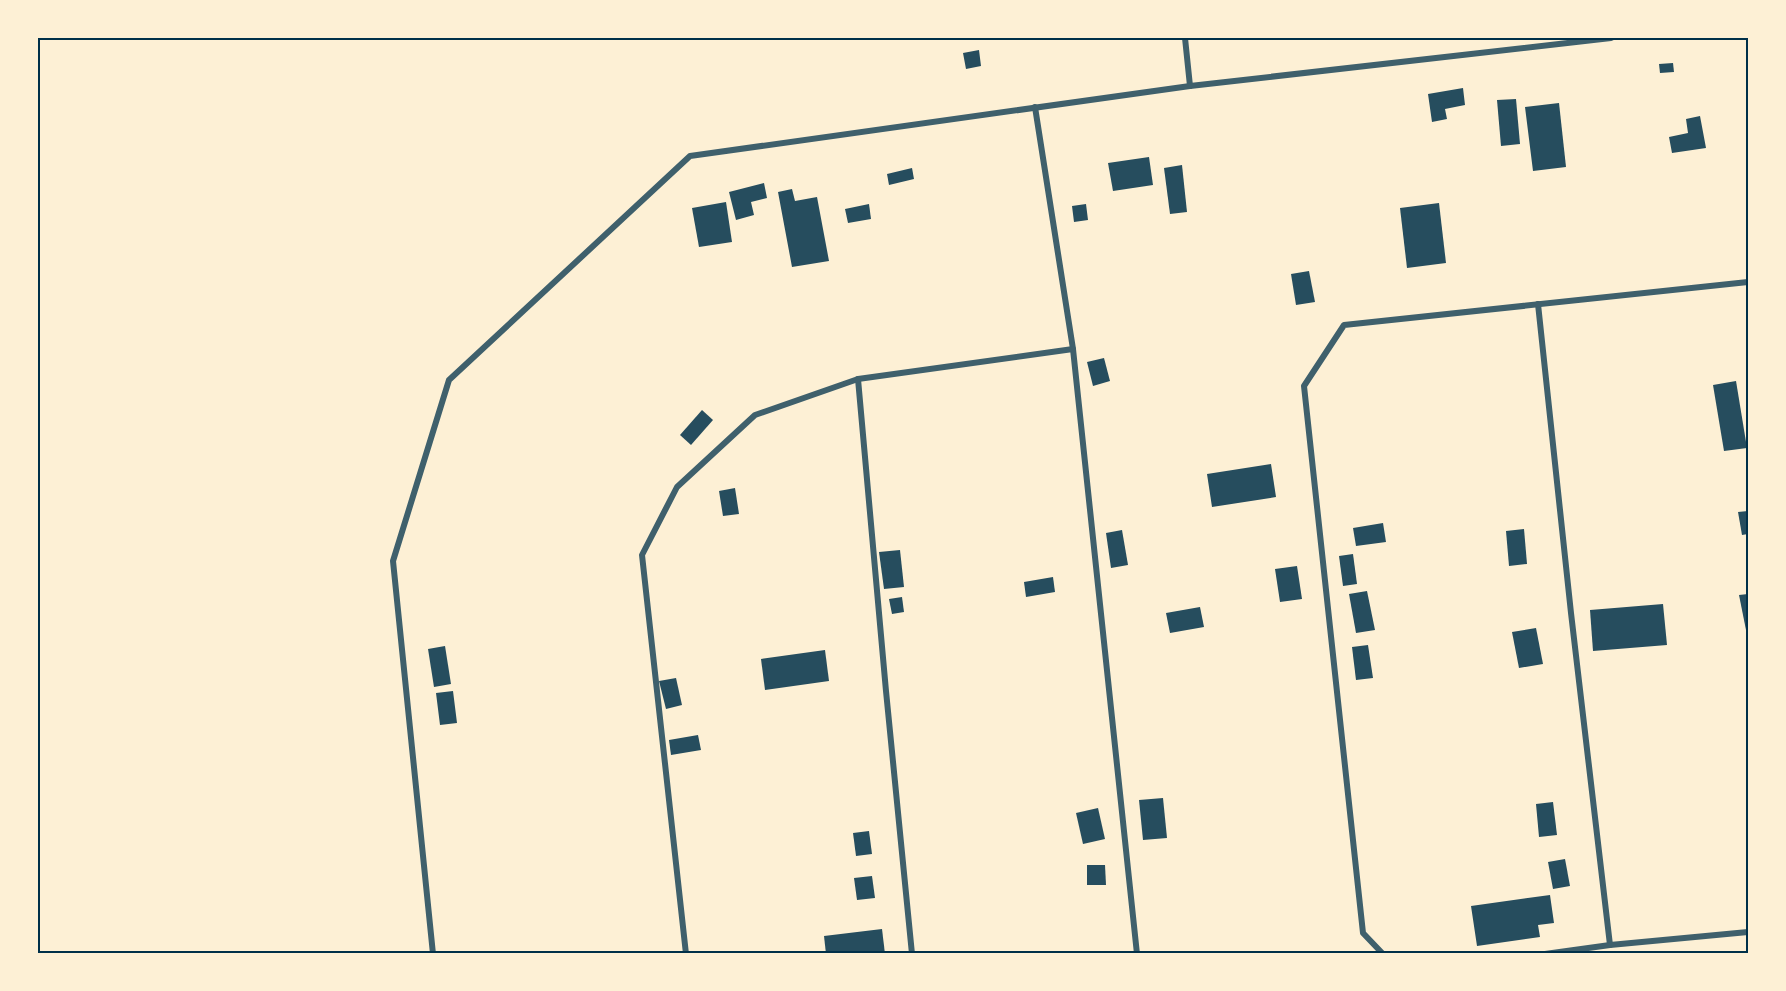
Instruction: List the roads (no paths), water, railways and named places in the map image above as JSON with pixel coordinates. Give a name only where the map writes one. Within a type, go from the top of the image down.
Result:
[{"type":"street","points":[[1185,38],[1190,86]]},
{"type":"street","points":[[433,954],[393,561],[449,380],[690,156],[1190,86],[1611,38]]},
{"type":"street","points":[[1035,107],[1072,349],[1137,954]]},
{"type":"street","points":[[1383,954],[1363,933],[1304,386],[1344,325],[1749,282]]},
{"type":"street","points":[[1538,304],[1610,945]]},
{"type":"street","points":[[686,954],[642,555],[676,487],[755,415],[858,379],[1072,349]]},
{"type":"street","points":[[858,379],[912,954]]},
{"type":"street","points":[[1545,954],[1610,945],[1749,932]]}]
